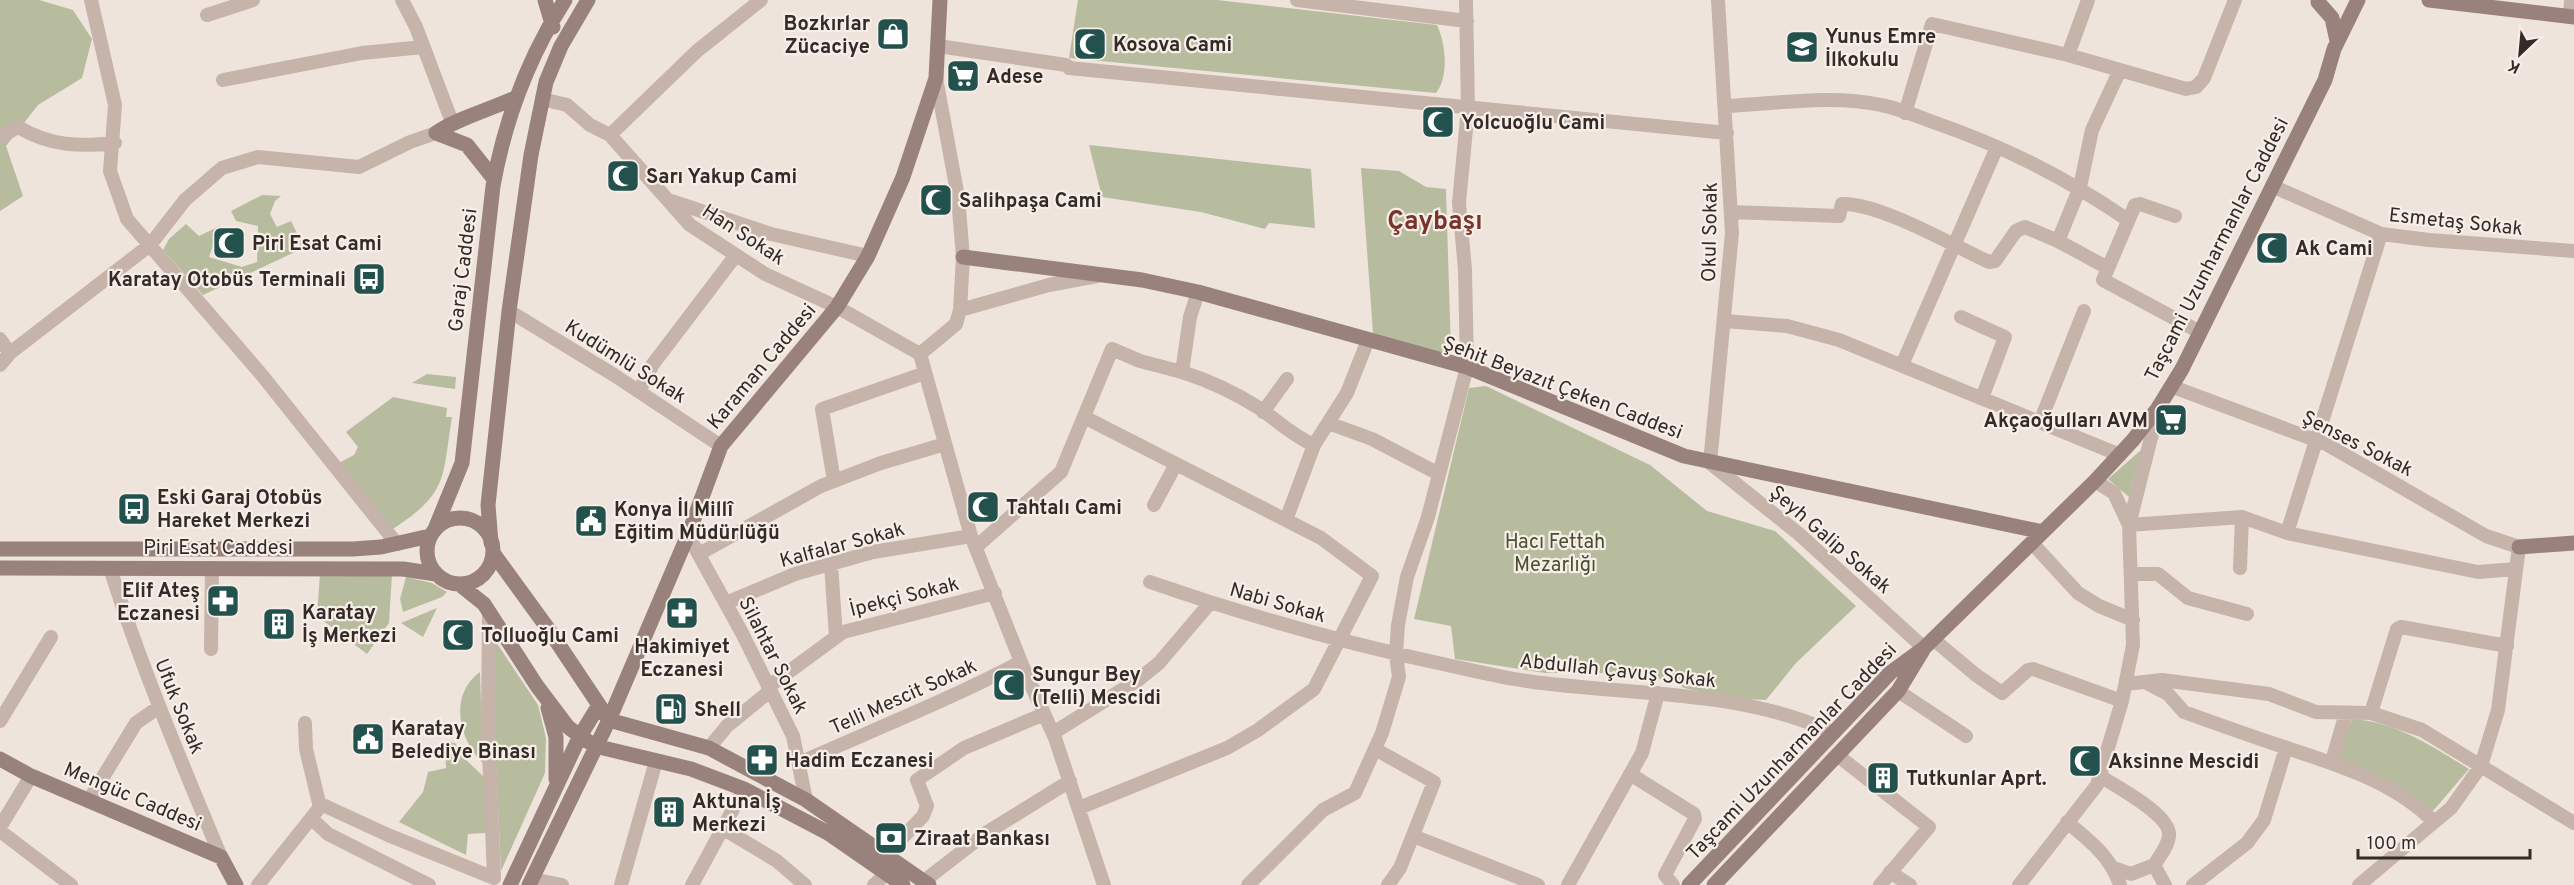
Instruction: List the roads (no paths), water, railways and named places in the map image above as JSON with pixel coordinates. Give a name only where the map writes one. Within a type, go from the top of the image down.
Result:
[{"type":"main road","points":[[538,0],[550,19]]},
{"type":"main road","points":[[545,0],[561,46]]},
{"type":"main road","name":"Garaj Caddesi","points":[[433,533],[462,463],[494,179],[500,145],[514,98],[550,19],[565,0]]},
{"type":"main road","points":[[459,584],[469,583],[486,572],[492,548],[488,505],[508,311],[531,155],[542,99],[561,46],[588,0]]},
{"type":"main road","name":"Karaman Caddesi","points":[[531,882],[609,720],[688,535],[722,446],[837,307],[868,256],[903,177],[936,78],[940,0]]},
{"type":"main road","points":[[2429,0],[2487,3]]},
{"type":"main road","points":[[2462,0],[2572,17]]},
{"type":"main road","points":[[2315,1],[2360,2],[2336,66],[2325,80]]},
{"type":"main road","points":[[2315,1],[2332,18],[2337,41]]},
{"type":"main road","name":"Taşcami Uzunharmanlar Caddesi","points":[[1689,885],[1890,674],[1929,643],[2095,481],[2120,455],[2158,408],[2173,387],[2325,80],[2337,41],[2360,2]]},
{"type":"main road","points":[[436,133],[452,122],[474,117],[514,98]]},
{"type":"main road","points":[[436,133],[467,145],[494,179]]},
{"type":"main road","name":"Şehit Beyazıt Çeken Caddesi","points":[[963,257],[1104,275],[1198,292],[1467,368],[1668,452],[2038,537]]},
{"type":"main road","points":[[903,885],[828,833],[744,789],[714,776],[595,746],[580,736],[568,727],[544,696],[484,604],[459,584],[436,574],[427,556],[433,533],[452,520],[472,521],[481,526],[492,548],[609,720],[709,748],[806,800],[927,883]]},
{"type":"main road","name":"Piri Esat Caddesi","points":[[0,549],[353,549],[397,544],[433,533]]},
{"type":"main road","points":[[2519,547],[2574,543]]},
{"type":"main road","name":"Piri Esat Caddesi","points":[[0,568],[403,569],[436,574]]},
{"type":"main road","name":"Taşcami Uzunharmanlar Caddesi","points":[[1714,885],[1898,691],[1929,643]]},
{"type":"main road","points":[[544,696],[556,737],[556,788]]},
{"type":"main road","points":[[510,885],[580,736],[599,705]]},
{"type":"main road","name":"Mengüc Caddesi","points":[[0,759],[31,776],[221,857]]},
{"type":"main road","points":[[221,857],[236,885]]},
{"type":"street","points":[[91,0],[116,105],[115,143],[110,171],[127,219],[261,374],[397,544]]},
{"type":"street","points":[[207,15],[253,0]]},
{"type":"street","points":[[402,0],[423,46],[452,122]]},
{"type":"street","points":[[610,135],[697,51],[761,0]]},
{"type":"street","points":[[1297,0],[1467,21]]},
{"type":"street","points":[[1248,885],[1323,810],[1355,793],[1375,748],[1399,677],[1396,654],[1398,625],[1407,577],[1439,474],[1467,368],[1465,270],[1459,203],[1468,108],[1466,0]]},
{"type":"street","name":"Okul Sokak","points":[[1710,463],[1732,232],[1718,0]]},
{"type":"street","points":[[2068,55],[2088,0]]},
{"type":"street","points":[[1905,113],[1932,24],[2068,55],[2119,72],[2186,89],[2196,87],[2204,78],[2235,0]]},
{"type":"street","points":[[2571,0],[2572,17]]},
{"type":"street","points":[[223,80],[362,53],[423,46]]},
{"type":"street","points":[[938,46],[1066,64],[1069,68],[1727,133]]},
{"type":"street","points":[[2058,241],[2080,187],[2092,130],[2119,72]]},
{"type":"street","points":[[936,78],[958,197],[963,257],[960,310],[956,324],[920,354],[974,541],[1021,662],[1053,733],[1104,885]]},
{"type":"street","name":"Han Sokak","points":[[542,99],[567,105],[590,125],[610,135],[690,225],[765,274],[837,307],[920,354]]},
{"type":"street","points":[[1725,106],[1834,101],[1880,104],[2031,160],[2080,187],[2128,220]]},
{"type":"street","points":[[0,137],[18,127],[35,137],[57,144],[85,146],[115,143]]},
{"type":"street","points":[[0,365],[10,353],[150,244],[186,200],[222,168],[258,157],[359,167],[410,142],[436,133]]},
{"type":"street","points":[[1902,365],[1952,245],[1997,147]]},
{"type":"street","name":"Esmetaş Sokak","points":[[2272,186],[2381,234],[2574,251]]},
{"type":"street","points":[[670,200],[771,234],[868,256]]},
{"type":"street","points":[[1731,212],[1839,216],[1842,204],[1847,204],[1877,210],[1989,262],[1995,261],[2016,231],[2025,227],[2058,241],[2108,268]]},
{"type":"street","points":[[2175,216],[2140,204],[2135,205],[2103,280],[2200,332]]},
{"type":"street","points":[[2287,533],[2381,234]]},
{"type":"street","points":[[639,391],[653,364],[736,255]]},
{"type":"street","points":[[960,310],[1048,285],[1104,275]]},
{"type":"street","points":[[1182,372],[1190,317],[1198,292]]},
{"type":"street","name":"Kudümlü Sokak","points":[[508,311],[639,391],[722,446]]},
{"type":"street","points":[[2040,422],[2084,311]]},
{"type":"street","points":[[1961,317],[2005,337],[1982,398]]},
{"type":"street","points":[[1725,321],[1787,326],[1839,340],[2120,455]]},
{"type":"street","points":[[0,339],[10,353]]},
{"type":"street","points":[[1286,520],[1314,445],[1347,393],[1368,340]]},
{"type":"street","points":[[974,541],[1061,472],[1112,350],[1140,361],[1218,384],[1263,412],[1298,438],[1314,445]]},
{"type":"street","points":[[834,481],[822,409],[925,373]]},
{"type":"street","points":[[1263,412],[1287,379]]},
{"type":"street","name":"Şenses Sokak","points":[[2173,387],[2315,439],[2486,536],[2519,547]]},
{"type":"street","points":[[2019,885],[2093,792],[2100,776],[2122,700],[2133,645],[2129,525],[2144,457],[2158,408]]},
{"type":"street","points":[[1080,808],[1227,748],[1258,730],[1314,689],[1372,576],[1322,538],[1084,417]]},
{"type":"street","points":[[1328,423],[1372,439],[1439,474]]},
{"type":"street","points":[[699,554],[834,481],[881,463],[945,444]]},
{"type":"street","name":"Şeyh Galip Sokak","points":[[1710,463],[1929,643],[2002,693],[2028,670],[2033,669],[2122,700]]},
{"type":"street","points":[[1154,505],[1176,464]]},
{"type":"street","points":[[2095,481],[2114,493],[2129,525]]},
{"type":"street","points":[[2129,525],[2242,517],[2287,533],[2478,572],[2516,569]]},
{"type":"street","points":[[2240,568],[2242,517]]},
{"type":"street","name":"Silahtar Sokak","points":[[688,535],[726,603],[793,736],[806,800]]},
{"type":"street","points":[[2038,537],[2078,593],[2099,606],[2133,620]]},
{"type":"street","name":"Kalfalar Sokak","points":[[726,603],[795,574],[873,552],[974,541]]},
{"type":"street","points":[[2359,885],[2451,808],[2481,766],[2499,710],[2519,547]]},
{"type":"street","points":[[831,564],[836,637]]},
{"type":"street","name":"Ufuk Sokak","points":[[110,568],[133,640],[221,857]]},
{"type":"street","points":[[211,649],[212,568]]},
{"type":"street","points":[[2132,574],[2158,574],[2188,598],[2247,614]]},
{"type":"street","name":"Nabi Sokak","points":[[1150,582],[1210,603],[1396,654]]},
{"type":"street","name":"İpekçi Sokak","points":[[709,748],[726,726],[769,689],[843,632],[995,594]]},
{"type":"street","points":[[1053,733],[1138,680],[1159,663],[1210,603]]},
{"type":"street","points":[[258,885],[320,807],[325,806],[388,835],[494,878],[488,728],[489,612]]},
{"type":"street","points":[[2371,713],[2397,629],[2402,627],[2507,646]]},
{"type":"street","points":[[0,721],[51,637]]},
{"type":"street","name":"Abdullah Çavuş Sokak","points":[[1396,654],[1526,681],[1741,702],[1802,718],[1834,733]]},
{"type":"street","name":"Telli Mescit Sokak","points":[[799,763],[889,722],[956,696],[1021,662]]},
{"type":"street","points":[[2126,684],[2162,680],[2269,694],[2316,712],[2371,713],[2422,730],[2574,822]]},
{"type":"street","points":[[2147,683],[2168,694],[2184,712],[2286,748],[2332,761],[2382,784],[2418,805],[2434,822]]},
{"type":"street","points":[[1898,691],[1966,736]]},
{"type":"street","points":[[1568,885],[1642,753],[1658,693]]},
{"type":"street","points":[[89,800],[136,723],[159,707]]},
{"type":"street","points":[[2332,761],[2346,713]]},
{"type":"street","points":[[887,854],[923,816],[927,806],[917,780],[964,748],[1044,714]]},
{"type":"street","points":[[305,723],[306,749],[320,807]]},
{"type":"street","points":[[1375,748],[1434,782],[1394,883]]},
{"type":"street","points":[[2193,885],[2247,843],[2264,820],[2286,748]]},
{"type":"street","points":[[1837,755],[1929,827],[1880,885]]},
{"type":"street","points":[[621,885],[656,760]]},
{"type":"street","points":[[1630,774],[1694,814],[1695,819],[1665,875],[1673,885]]},
{"type":"street","points":[[31,776],[0,829],[71,885]]},
{"type":"street","points":[[2100,776],[2152,809],[2169,828],[2170,834],[2154,865],[2131,874],[2114,868]]},
{"type":"street","points":[[927,883],[986,833],[1070,781]]},
{"type":"street","points":[[692,885],[744,789]]},
{"type":"street","points":[[311,818],[328,834],[413,880],[429,885]]},
{"type":"street","points":[[2067,822],[2092,843],[2114,868],[2120,885]]},
{"type":"street","points":[[722,828],[777,861],[805,885]]},
{"type":"street","points":[[1413,836],[1538,885]]},
{"type":"street","points":[[2154,865],[2165,885]]},
{"type":"street","points":[[1890,872],[1910,885]]},
{"type":"street","points":[[874,885],[887,873]]},
{"type":"street","points":[[531,882],[562,885]]},
{"type":"place","name":"Bozkırlar Zücaciye","points":[[893,34]]},
{"type":"place","name":"Kosova Cami","points":[[1090,44]]},
{"type":"place","name":"Yunus Emre İlkokulu","points":[[1802,47]]},
{"type":"place","name":"Adese","points":[[963,76]]},
{"type":"place","name":"Yolcuoğlu Cami","points":[[1438,122]]},
{"type":"place","name":"Sarı Yakup Cami","points":[[623,176]]},
{"type":"place","name":"Salihpaşa Cami","points":[[936,200]]},
{"type":"place","name":"Piri Esat Cami","points":[[229,243]]},
{"type":"place","name":"Ak Cami","points":[[2272,248]]},
{"type":"place","name":"Karatay Otobüs Terminali","points":[[369,279]]},
{"type":"place","name":"Akçaoğulları AVM","points":[[2171,420]]},
{"type":"place","name":"Tahtalı Cami","points":[[983,507]]},
{"type":"place","name":"Eski Garaj Otobüs Hareket Merkezi","points":[[134,509]]},
{"type":"place","name":"Konya İl Millî Eğitim Müdürlüğü","points":[[591,521]]},
{"type":"place","name":"Elif Ateş Eczanesi","points":[[223,601]]},
{"type":"place","name":"Hakimiyet Eczanesi","points":[[682,613]]},
{"type":"place","name":"Karatay İş Merkezi","points":[[279,624]]},
{"type":"place","name":"Tolluoğlu Cami","points":[[458,635]]},
{"type":"place","name":"Sungur Bey (Telli) Mescidi","points":[[1009,685]]},
{"type":"place","name":"Shell","points":[[671,709]]},
{"type":"place","name":"Karatay Belediye Binası","points":[[368,739]]},
{"type":"place","name":"Hadim Eczanesi","points":[[762,760]]},
{"type":"place","name":"Aksinne Mescidi","points":[[2085,761]]},
{"type":"place","name":"Tutkunlar Aprt.","points":[[1883,778]]},
{"type":"place","name":"Aktuna İş Merkezi","points":[[669,812]]},
{"type":"place","name":"Ziraat Bankası","points":[[891,838]]},
{"type":"district","name":"Çaybaşı","points":[[1435,220]]},
{"type":"park label","name":"Hacı Fettah Mezarlığı","points":[[1555,552]]}]
